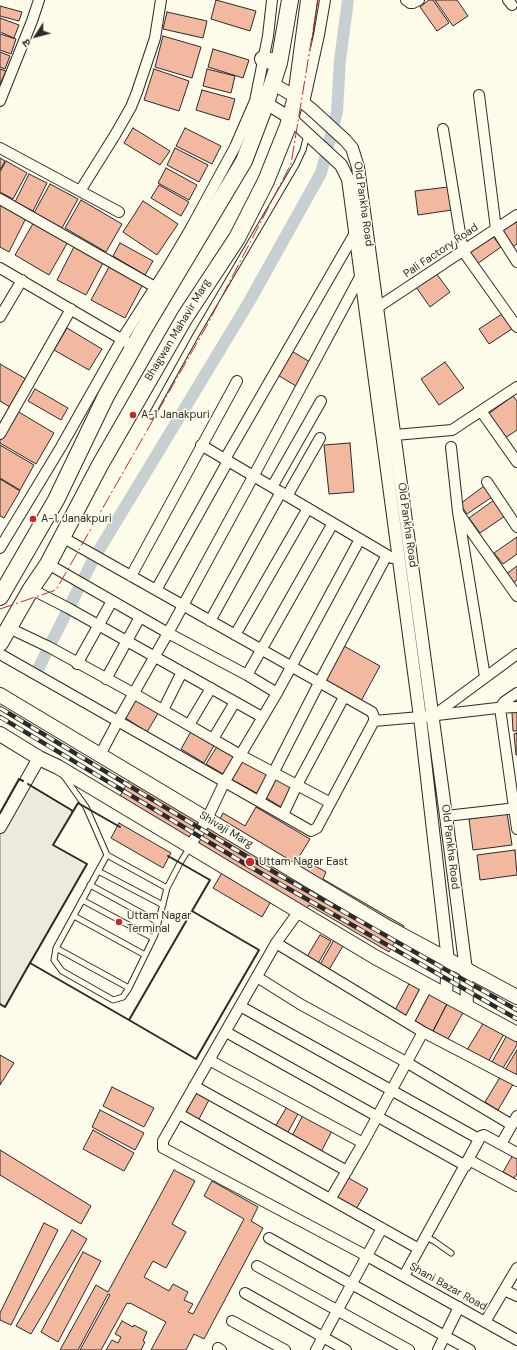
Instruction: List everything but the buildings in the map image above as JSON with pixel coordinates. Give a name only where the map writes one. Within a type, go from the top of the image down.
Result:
[{"type":"main road","points":[[0,597],[56,500],[106,396],[128,343],[244,161],[273,84],[279,63],[290,0]]},
{"type":"main road","name":"Bhagwan Mahavir Marg","points":[[0,643],[31,589],[48,564],[100,465],[185,317],[237,238],[266,181],[290,118],[300,100],[309,0]]},
{"type":"main road","points":[[263,59],[279,63]]},
{"type":"main road","name":"Shivaji Marg","points":[[0,694],[387,927],[517,998]]},
{"type":"main road","points":[[0,734],[39,758],[58,767],[375,957],[517,1034]]},
{"type":"street","points":[[0,101],[32,22],[39,0]]},
{"type":"street","points":[[80,191],[115,135],[133,102],[155,38],[161,0]]},
{"type":"street","points":[[0,548],[61,447],[128,343],[155,287],[191,228],[238,140],[255,101],[268,36],[272,0]]},
{"type":"street","points":[[300,100],[319,35],[325,0]]},
{"type":"street","points":[[406,0],[413,3],[419,0]]},
{"type":"street","name":"Old Pankha Road","points":[[273,84],[300,100],[344,140],[352,148],[358,167],[446,816],[466,970],[467,1006]]},
{"type":"street","points":[[478,95],[496,229],[517,262]]},
{"type":"street","name":"Old Pankha Road","points":[[266,103],[290,118],[312,138],[341,165],[348,179],[420,717],[448,961],[446,995]]},
{"type":"street","points":[[443,130],[463,251],[517,327]]},
{"type":"street","points":[[0,148],[119,212]]},
{"type":"street","points":[[0,198],[155,287]]},
{"type":"street","name":"Pali Factory Road","points":[[366,315],[517,215]]},
{"type":"street","points":[[156,590],[227,460],[356,233]]},
{"type":"street","points":[[0,268],[128,343]]},
{"type":"street","points":[[100,755],[254,476],[361,275]]},
{"type":"street","points":[[0,317],[22,280]]},
{"type":"street","points":[[0,434],[71,309]]},
{"type":"street","points":[[131,576],[237,381]]},
{"type":"street","points":[[395,435],[452,430],[481,411],[515,392]]},
{"type":"street","points":[[210,621],[280,491],[321,401]]},
{"type":"street","points":[[481,411],[517,462]]},
{"type":"street","points":[[280,491],[320,438]]},
{"type":"street","points":[[201,445],[399,561]]},
{"type":"street","points":[[451,447],[458,512],[485,677]]},
{"type":"street","points":[[487,482],[517,527]]},
{"type":"street","points":[[235,635],[308,508]]},
{"type":"street","points":[[458,512],[517,596]]},
{"type":"street","points":[[248,675],[333,523]]},
{"type":"street","points":[[0,654],[259,800],[311,831],[316,828],[374,721],[372,712],[62,536]]},
{"type":"street","points":[[190,846],[207,819],[225,781],[277,693],[360,538]]},
{"type":"street","points":[[259,800],[319,683],[388,555]]},
{"type":"street","points":[[48,564],[168,633],[248,675],[277,693]]},
{"type":"street","points":[[31,589],[68,608],[262,717]]},
{"type":"street","points":[[77,664],[112,601]]},
{"type":"street","points":[[106,679],[140,616]]},
{"type":"street","points":[[9,628],[48,647],[133,693],[240,755],[329,802]]},
{"type":"street","points":[[433,716],[517,654]]},
{"type":"street","points":[[163,710],[182,672]]},
{"type":"street","points":[[189,725],[211,688]]},
{"type":"street","points":[[517,693],[504,702],[500,708],[512,759],[517,829]]},
{"type":"street","points":[[283,815],[344,697]]},
{"type":"street","points":[[214,739],[235,702]]},
{"type":"street","points":[[374,721],[517,707]]},
{"type":"street","points":[[0,827],[39,758]]},
{"type":"street","points":[[446,816],[516,808]]},
{"type":"street","name":"Shani Bazar Road","points":[[299,911],[276,943],[163,1142],[163,1148],[404,1276],[517,1340]]},
{"type":"street","points":[[276,943],[423,1032],[517,1081]]},
{"type":"street","points":[[257,977],[300,1004],[406,1062],[512,1125]]},
{"type":"street","points":[[408,1023],[428,985]]},
{"type":"street","points":[[240,1006],[480,1139]]},
{"type":"street","points":[[226,1032],[378,1117],[467,1163],[517,1186]]},
{"type":"street","points":[[331,1198],[378,1117],[423,1032]]},
{"type":"street","points":[[210,1060],[363,1144]]},
{"type":"street","points":[[194,1086],[347,1171]]},
{"type":"street","points":[[179,1114],[331,1198],[419,1249]]},
{"type":"street","points":[[501,1144],[517,1116]]},
{"type":"street","points":[[404,1276],[482,1135],[517,1153]]},
{"type":"street","points":[[316,1350],[382,1228]]},
{"type":"street","points":[[269,1238],[470,1350]]},
{"type":"street","points":[[257,1266],[409,1350]]},
{"type":"street","points":[[485,1322],[517,1268]]},
{"type":"street","points":[[504,1290],[517,1296]]},
{"type":"street","points":[[245,1293],[346,1350]]},
{"type":"street","points":[[438,1350],[459,1307]]},
{"type":"street","points":[[232,1321],[285,1350]]},
{"type":"lane","points":[[151,416],[196,335],[296,165],[303,150],[312,138]]},
{"type":"lane","points":[[58,767],[86,807],[107,855],[167,888]]},
{"type":"lane","points":[[107,855],[56,948],[54,960],[62,971],[113,1000],[123,997],[129,988],[153,938],[167,888],[190,846]]},
{"type":"lane","points":[[98,871],[162,905]]},
{"type":"lane","points":[[90,885],[158,922]]},
{"type":"lane","points":[[82,900],[153,938]]},
{"type":"lane","points":[[74,916],[145,955]]},
{"type":"lane","points":[[56,948],[129,988]]},
{"type":"lane","points":[[426,1237],[451,1253]]},
{"type":"shaded area","points":[[19,779],[73,811],[53,845],[87,864],[5,1007],[0,1004],[0,813]]},
{"type":"waterway","points":[[38,669],[93,560],[249,302],[321,173],[337,112],[340,60],[348,0]]},
{"type":"railway","points":[[0,708],[251,859],[517,1010]]},
{"type":"railway","points":[[0,717],[247,865],[517,1019]]},
{"type":"wall","points":[[0,813],[19,779],[23,781]]},
{"type":"wall","points":[[28,784],[73,811],[72,812]]},
{"type":"wall","points":[[120,827],[78,803],[53,845],[87,864],[30,963],[129,1020],[192,911]]},
{"type":"wall","points":[[168,856],[210,880],[192,911],[129,1020],[196,1059],[259,950],[192,911]]},
{"type":"wall","points":[[0,1004],[5,1007],[31,961]]},
{"type":"power","points":[[0,609],[56,590],[206,327],[291,164],[318,0]]},
{"type":"place","name":"A-1 Janakpuri","points":[[133,415]]},
{"type":"place","name":"A-1, Janakpuri","points":[[33,519]]},
{"type":"place","name":"Uttam Nagar East","points":[[250,862]]},
{"type":"place","name":"Uttam Nagar Terminal","points":[[119,922]]}]
